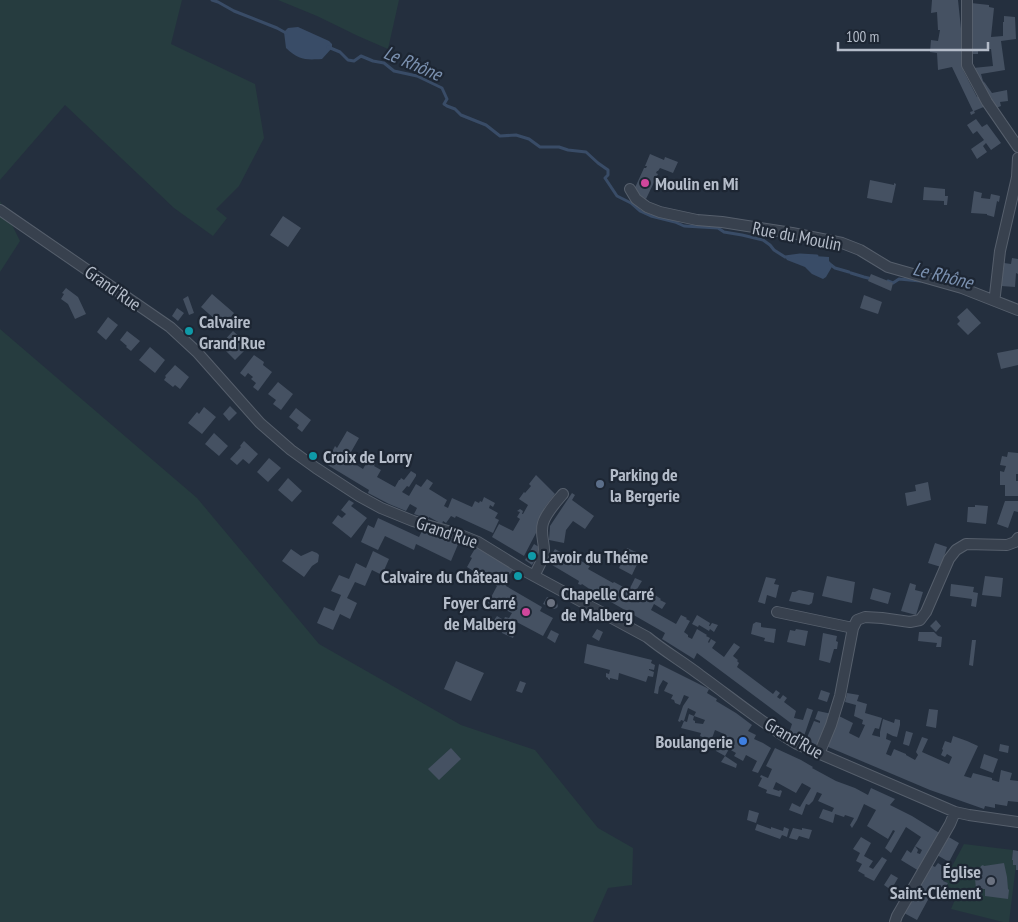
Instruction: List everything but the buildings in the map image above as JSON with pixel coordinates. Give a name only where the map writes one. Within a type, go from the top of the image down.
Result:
[{"type":"street","points":[[966,0],[966,65],[987,102],[1018,147]]},
{"type":"street","points":[[994,300],[1000,251],[1017,177],[1018,158]]},
{"type":"street","name":"Rue du Moulin","points":[[630,189],[636,199],[647,207],[660,212],[697,220],[722,222],[842,243],[860,250],[888,267],[962,288],[1018,310]]},
{"type":"street","name":"Grand'Rue","points":[[0,210],[170,327],[197,352],[260,423],[291,450],[359,496],[412,521],[469,538],[488,547],[534,576],[647,637],[780,734],[797,744],[955,812],[1018,822]]},
{"type":"street","points":[[534,576],[543,557],[544,549],[541,537],[543,523],[550,510],[563,494]]},
{"type":"street","points":[[819,754],[832,724],[840,696],[853,628],[857,620],[865,617],[910,622],[920,620],[926,612],[948,559],[956,550],[966,544],[1007,545],[1015,542],[1018,538]]},
{"type":"street","points":[[777,612],[853,628]]},
{"type":"street","points":[[895,922],[955,812]]},
{"type":"green space","points":[[0,0],[182,0],[171,44],[255,84],[264,138],[239,186],[216,209],[227,218],[213,236],[174,208],[65,105],[0,180]]},
{"type":"green space","points":[[278,0],[399,0],[388,49]]},
{"type":"green space","points":[[0,201],[20,241],[0,272]]},
{"type":"green space","points":[[0,329],[197,498],[319,644],[461,725],[535,750],[598,828],[633,848],[632,885],[608,888],[593,922],[0,922]]},
{"type":"green space","points":[[964,844],[1013,850],[1013,864],[1016,865],[1009,922],[951,909],[956,897],[952,896],[954,892],[945,888],[948,883],[944,881]]},
{"type":"water","points":[[298,27],[332,44],[332,48],[322,59],[302,58],[286,48],[284,32],[288,28]]},
{"type":"water","points":[[800,255],[829,257],[829,261],[833,265],[823,279],[812,274],[805,267],[787,260],[785,257]]},
{"type":"waterway","name":"Le Rhône","points":[[212,0],[286,33]]},
{"type":"waterway","name":"Le Rhône","points":[[328,47],[340,52],[348,60],[354,61],[361,56],[384,63],[394,71],[417,76],[442,88],[447,99],[444,104],[455,109],[461,115],[486,125],[500,136],[516,135],[529,139],[540,147],[559,147],[586,152],[608,170],[608,175],[605,178],[617,196],[651,216],[684,226],[718,228],[724,232],[763,240],[785,257],[800,255],[817,256]]},
{"type":"waterway","name":"Le Rhône","points":[[831,265],[849,272]]},
{"type":"waterway","name":"Le Rhône","points":[[851,273],[872,279]]},
{"type":"waterway","name":"Le Rhône","points":[[888,281],[893,283],[899,279],[920,281]]},
{"type":"place","name":"Moulin en Mi","points":[[645,183]]},
{"type":"place","name":"Calvaire Grand'Rue","points":[[189,331]]},
{"type":"place","name":"Croix de Lorry","points":[[313,456]]},
{"type":"place","name":"Parking de la Bergerie","points":[[600,484]]},
{"type":"place","name":"Lavoir du Théme","points":[[532,556]]},
{"type":"place","name":"Calvaire du Château","points":[[518,576]]},
{"type":"place","name":"Chapelle Carré de Malberg","points":[[551,603]]},
{"type":"place","name":"Foyer Carré de Malberg","points":[[526,612]]},
{"type":"place","name":"Boulangerie","points":[[743,741]]},
{"type":"place","name":"Église Saint-Clément","points":[[991,881]]}]
